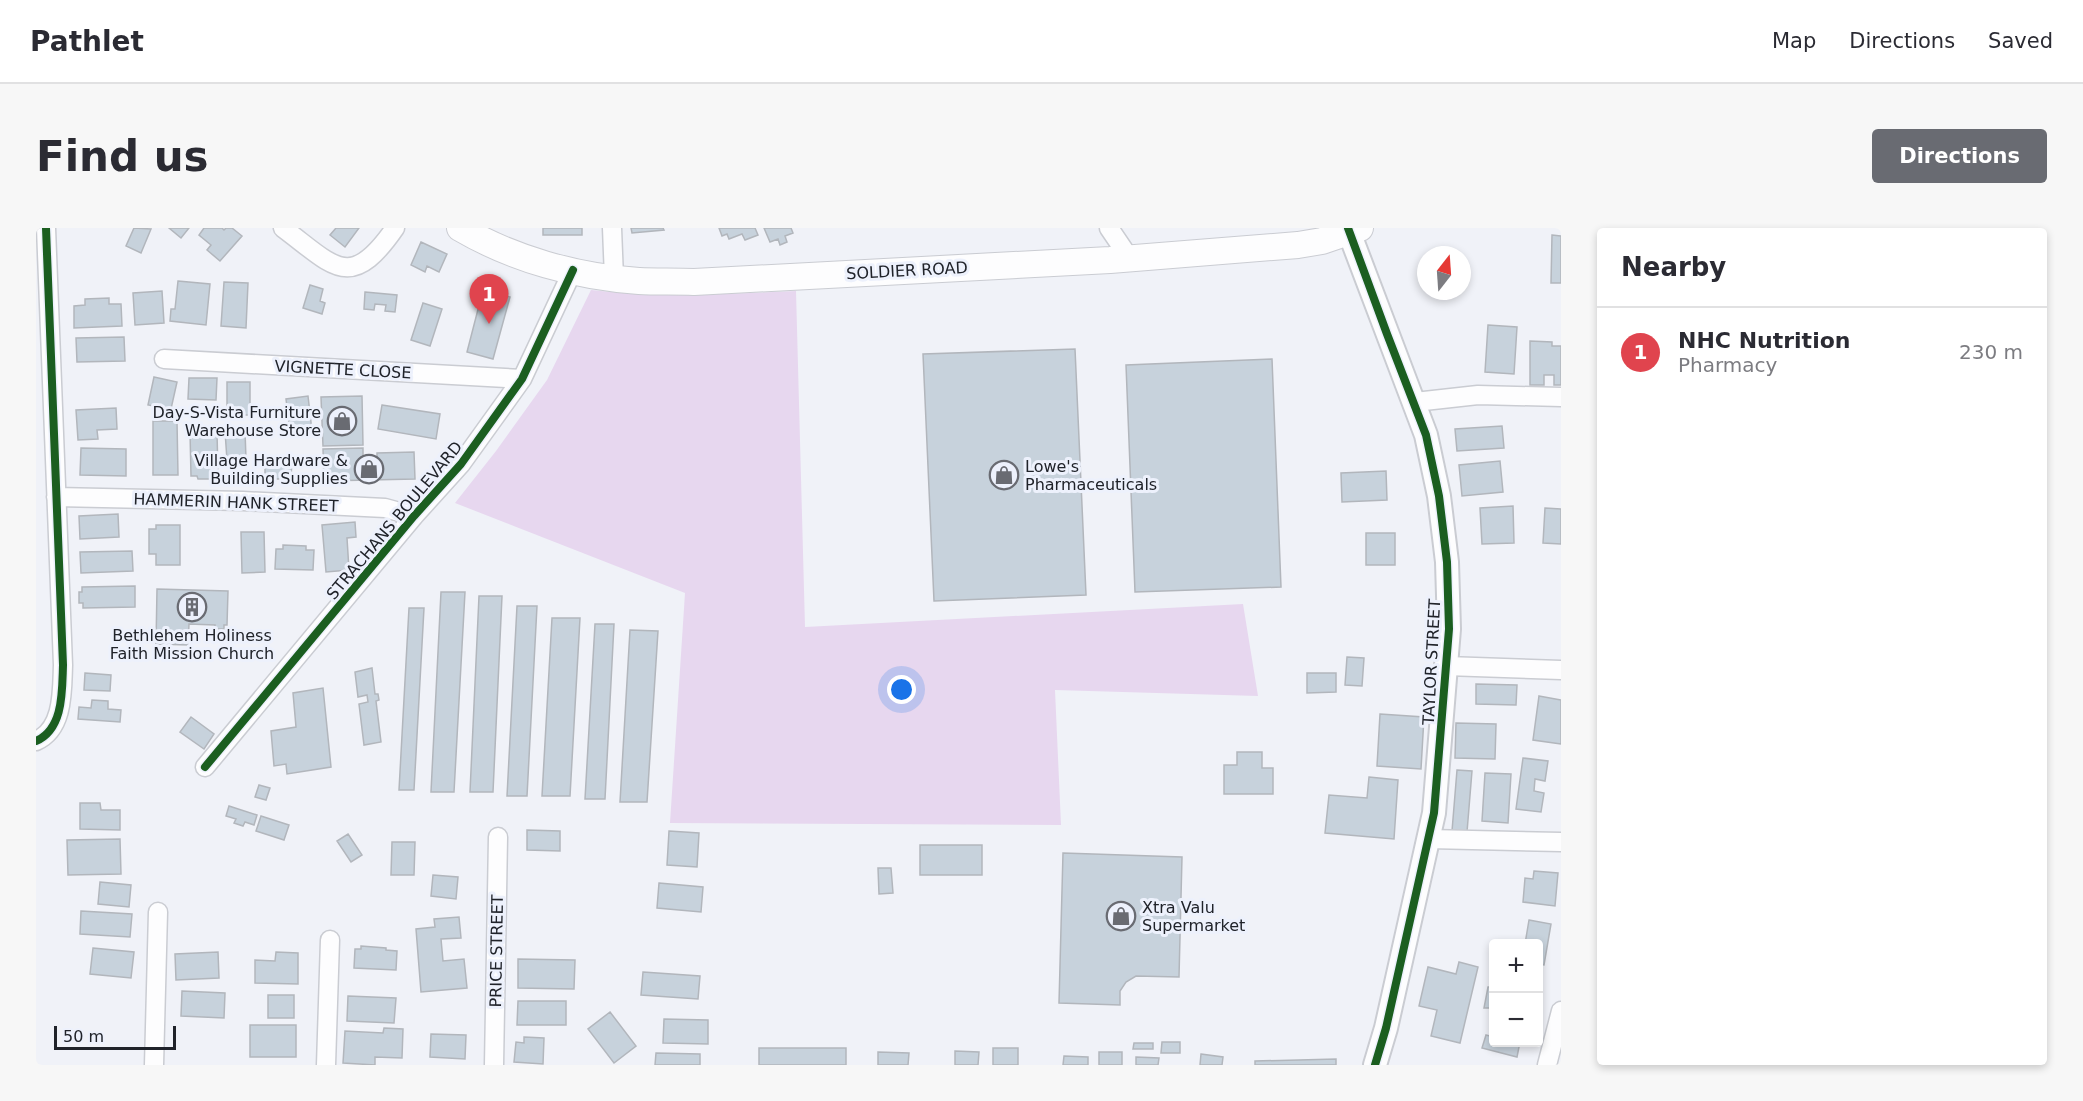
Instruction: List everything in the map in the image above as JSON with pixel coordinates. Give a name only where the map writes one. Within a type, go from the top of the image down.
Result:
[{"type":"main road","name":"SOLDIER ROAD","points":[[460,228],[511,253],[573,270],[640,281],[694,282],[1130,259],[1322,242],[1353,229]]},
{"type":"street","points":[[36,741],[54,726],[62,701],[63,665],[46,228]]},
{"type":"street","points":[[283,228],[334,264],[351,268],[367,262],[382,247],[395,228]]},
{"type":"street","points":[[612,228],[614,278]]},
{"type":"street","points":[[1109,228],[1130,259]]},
{"type":"street","name":"TAYLOR STREET","points":[[1353,229],[1387,334],[1426,435],[1447,562],[1449,629],[1434,813],[1386,1028],[1375,1065]]},
{"type":"street","name":"STRACHANS BOULEVARD","points":[[205,768],[414,516],[461,465],[522,379],[573,270]]},
{"type":"street","name":"VIGNETTE CLOSE","points":[[164,359],[522,379]]},
{"type":"street","points":[[1415,402],[1478,395],[1561,397]]},
{"type":"street","name":"HAMMERIN HANK STREET","points":[[56,497],[243,501],[385,508],[414,516]]},
{"type":"street","points":[[1446,666],[1561,670]]},
{"type":"street","name":"PRICE STREET","points":[[494,1065],[498,837]]},
{"type":"street","points":[[1429,839],[1561,842]]},
{"type":"street","points":[[153,1065],[158,912]]},
{"type":"street","points":[[326,1065],[330,940]]},
{"type":"street","points":[[1547,1065],[1561,1011]]},
{"type":"shaded area","points":[[591,290],[669,295],[796,291],[805,627],[1243,604],[1258,696],[1055,690],[1061,825],[670,823],[685,593],[455,503],[547,380]]},
{"type":"building","points":[[134,228],[151,229],[141,253],[126,246]]},
{"type":"building","points":[[169,228],[189,228],[181,238]]},
{"type":"building","points":[[204,228],[224,230],[232,228],[242,236],[220,261],[207,250],[211,245],[199,235]]},
{"type":"building","points":[[336,228],[359,228],[345,247],[330,235]]},
{"type":"building","points":[[543,228],[582,228],[582,235],[543,235]]},
{"type":"building","points":[[631,228],[663,228],[664,230],[632,233]]},
{"type":"building","points":[[719,228],[755,228],[758,235],[745,240],[742,234],[729,239],[727,234],[722,236]]},
{"type":"building","points":[[764,228],[791,228],[793,233],[785,236],[787,242],[780,245],[778,239],[770,242]]},
{"type":"building","points":[[1552,235],[1561,236],[1561,283],[1551,283]]},
{"type":"building","points":[[421,242],[447,254],[439,272],[427,266],[425,272],[411,265]]},
{"type":"building","points":[[178,281],[210,284],[206,325],[170,321],[171,309],[175,309]]},
{"type":"building","points":[[224,282],[248,283],[246,328],[221,326]]},
{"type":"building","points":[[310,285],[323,289],[320,301],[325,303],[322,314],[303,308]]},
{"type":"building","points":[[483,290],[510,297],[493,359],[467,352]]},
{"type":"building","points":[[162,291],[164,323],[135,325],[133,293]]},
{"type":"building","points":[[365,292],[397,295],[395,312],[385,311],[386,305],[375,304],[374,310],[364,309]]},
{"type":"building","points":[[109,298],[109,304],[121,304],[122,326],[74,328],[74,306],[85,305],[85,299]]},
{"type":"building","points":[[423,303],[442,309],[430,346],[411,340]]},
{"type":"building","points":[[1488,325],[1517,327],[1514,374],[1485,372]]},
{"type":"building","points":[[124,337],[125,361],[77,362],[76,338]]},
{"type":"building","points":[[1530,341],[1552,342],[1552,346],[1561,346],[1561,385],[1554,385],[1554,375],[1544,375],[1544,385],[1530,385]]},
{"type":"building","name":"Lowe's Pharmaceuticals","points":[[1075,349],[1086,595],[934,601],[923,354]]},
{"type":"building","name":"Lowe's Pharmaceuticals","points":[[1272,359],[1281,587],[1135,592],[1126,365]]},
{"type":"building","points":[[154,377],[177,382],[171,409],[148,405]]},
{"type":"building","points":[[189,378],[217,378],[216,400],[188,399]]},
{"type":"building","points":[[227,382],[250,382],[250,415],[227,415]]},
{"type":"building","points":[[308,396],[312,431],[290,433],[286,399]]},
{"type":"building","name":"Day-S-Vista Furniture Warehouse Store","points":[[362,396],[363,445],[323,446],[321,397]]},
{"type":"building","points":[[382,405],[440,414],[436,439],[378,429]]},
{"type":"building","points":[[116,408],[117,429],[97,430],[98,439],[78,440],[76,410]]},
{"type":"building","points":[[153,421],[177,421],[178,475],[153,475]]},
{"type":"building","points":[[1502,426],[1504,448],[1457,451],[1455,429]]},
{"type":"building","points":[[225,431],[245,431],[246,459],[227,460]]},
{"type":"building","points":[[190,432],[217,432],[218,475],[211,475],[211,479],[198,479],[197,476],[191,476]]},
{"type":"building","points":[[81,448],[126,449],[126,476],[80,475]]},
{"type":"building","name":"Village Hardware & Building Supplies","points":[[363,448],[363,460],[377,459],[377,453],[414,452],[415,479],[324,481],[323,449]]},
{"type":"building","points":[[265,457],[292,458],[291,479],[265,479]]},
{"type":"building","points":[[1500,461],[1503,492],[1462,496],[1459,465]]},
{"type":"building","points":[[1386,471],[1387,500],[1342,502],[1341,473]]},
{"type":"building","points":[[1513,506],[1514,543],[1482,544],[1480,508]]},
{"type":"building","points":[[1545,508],[1561,509],[1561,544],[1543,543]]},
{"type":"building","points":[[118,514],[119,537],[80,539],[79,516]]},
{"type":"building","points":[[355,522],[356,537],[347,538],[349,570],[326,572],[322,525]]},
{"type":"building","points":[[156,525],[180,525],[180,565],[156,565],[156,554],[149,554],[149,529],[156,529]]},
{"type":"building","points":[[241,532],[264,532],[265,572],[242,573]]},
{"type":"building","points":[[1366,533],[1395,533],[1395,565],[1366,565]]},
{"type":"building","points":[[283,545],[306,546],[306,550],[314,550],[313,570],[275,569],[276,549],[283,549]]},
{"type":"building","points":[[132,551],[133,571],[81,573],[80,552]]},
{"type":"building","points":[[135,586],[135,607],[83,608],[83,603],[79,603],[79,592],[82,592],[82,587]]},
{"type":"building","name":"Bethlehem Holiness Faith Mission Church","points":[[157,589],[228,591],[227,625],[224,625],[224,629],[215,629],[215,625],[189,624],[188,645],[156,644]]},
{"type":"building","points":[[441,592],[465,592],[454,792],[431,792]]},
{"type":"building","points":[[479,596],[502,596],[493,792],[470,792]]},
{"type":"building","points":[[517,606],[537,606],[527,796],[507,796]]},
{"type":"building","points":[[409,608],[424,608],[414,790],[399,790]]},
{"type":"building","points":[[552,618],[580,618],[570,796],[542,796]]},
{"type":"building","points":[[595,624],[614,624],[605,799],[585,799]]},
{"type":"building","points":[[630,630],[658,631],[647,802],[620,802]]},
{"type":"building","points":[[1347,657],[1364,658],[1362,686],[1345,685]]},
{"type":"building","points":[[372,668],[375,694],[378,694],[379,700],[376,701],[381,742],[364,745],[359,704],[368,702],[367,695],[358,697],[355,672]]},
{"type":"building","points":[[85,673],[111,675],[110,691],[84,690]]},
{"type":"building","points":[[1307,673],[1336,673],[1336,692],[1307,693]]},
{"type":"building","points":[[1476,684],[1517,685],[1516,705],[1476,704]]},
{"type":"building","points":[[323,688],[331,767],[287,774],[286,764],[274,766],[271,731],[296,727],[293,693]]},
{"type":"building","points":[[1539,696],[1561,700],[1561,744],[1533,740]]},
{"type":"building","points":[[92,700],[108,701],[108,709],[121,710],[120,722],[78,719],[79,707],[91,708]]},
{"type":"building","points":[[1380,714],[1424,717],[1421,769],[1377,766]]},
{"type":"building","points":[[191,717],[214,734],[204,749],[180,732]]},
{"type":"building","points":[[1456,723],[1496,724],[1495,759],[1455,758]]},
{"type":"building","points":[[1237,752],[1262,752],[1262,768],[1273,768],[1273,794],[1224,794],[1224,765],[1237,765]]},
{"type":"building","points":[[1523,758],[1548,761],[1545,781],[1535,779],[1534,791],[1544,793],[1541,812],[1516,809]]},
{"type":"building","points":[[1457,770],[1472,771],[1467,832],[1452,831]]},
{"type":"building","points":[[1485,773],[1511,774],[1508,823],[1482,821]]},
{"type":"building","points":[[1369,777],[1398,780],[1394,839],[1325,833],[1329,795],[1367,798]]},
{"type":"building","points":[[259,785],[270,788],[266,800],[255,797]]},
{"type":"building","points":[[80,803],[100,803],[101,810],[120,810],[120,830],[80,829]]},
{"type":"building","points":[[229,806],[257,815],[254,825],[245,822],[243,826],[234,823],[236,819],[226,816]]},
{"type":"building","points":[[261,816],[289,825],[284,840],[256,831]]},
{"type":"building","points":[[527,830],[560,831],[560,851],[527,850]]},
{"type":"building","points":[[669,831],[699,833],[697,867],[667,865]]},
{"type":"building","points":[[348,834],[362,855],[351,862],[337,841]]},
{"type":"building","points":[[120,839],[121,874],[68,875],[67,840]]},
{"type":"building","points":[[392,842],[415,842],[414,875],[391,875]]},
{"type":"building","points":[[920,845],[982,845],[982,875],[920,875]]},
{"type":"building","name":"Xtra Valu Supermarket","points":[[1063,853],[1182,857],[1179,977],[1136,976],[1126,982],[1120,991],[1120,1005],[1059,1003]]},
{"type":"building","points":[[878,868],[891,868],[893,893],[879,894]]},
{"type":"building","points":[[1534,871],[1558,873],[1555,906],[1523,902],[1525,878],[1533,879]]},
{"type":"building","points":[[433,875],[458,877],[456,899],[431,896]]},
{"type":"building","points":[[100,882],[131,885],[129,907],[98,904]]},
{"type":"building","points":[[659,883],[703,887],[701,912],[657,908]]},
{"type":"building","points":[[81,911],[132,914],[130,937],[80,934]]},
{"type":"building","points":[[459,917],[461,938],[441,939],[443,961],[464,959],[467,988],[421,992],[416,929],[435,927],[434,919]]},
{"type":"building","points":[[1529,920],[1551,924],[1544,965],[1543,939],[1526,939]]},
{"type":"building","points":[[361,946],[397,951],[396,970],[354,968],[355,949],[361,949]]},
{"type":"building","points":[[93,948],[134,952],[131,978],[90,974]]},
{"type":"building","points":[[218,952],[219,978],[176,980],[175,954]]},
{"type":"building","points":[[276,952],[298,953],[298,984],[255,983],[255,960],[275,961]]},
{"type":"building","points":[[518,959],[575,960],[574,989],[518,988]]},
{"type":"building","points":[[1459,962],[1478,967],[1460,1043],[1431,1036],[1437,1010],[1419,1006],[1428,967],[1456,974]]},
{"type":"building","points":[[643,972],[700,976],[698,999],[641,995]]},
{"type":"building","points":[[1488,987],[1489,987],[1489,1008],[1484,1008]]},
{"type":"building","points":[[182,991],[225,993],[224,1018],[181,1016]]},
{"type":"building","points":[[268,995],[294,995],[294,1018],[268,1018]]},
{"type":"building","points":[[348,996],[396,998],[394,1023],[347,1021]]},
{"type":"building","points":[[518,1001],[566,1001],[566,1025],[517,1025]]},
{"type":"building","points":[[610,1012],[636,1046],[614,1063],[588,1029]]},
{"type":"building","points":[[664,1019],[708,1020],[708,1044],[663,1043]]},
{"type":"building","points":[[250,1025],[296,1025],[296,1057],[250,1057]]},
{"type":"building","points":[[384,1028],[403,1029],[402,1058],[375,1057],[375,1065],[343,1063],[345,1031],[383,1033]]},
{"type":"building","points":[[431,1034],[466,1035],[465,1059],[430,1057]]},
{"type":"building","points":[[1486,1035],[1489,1036],[1489,1047],[1519,1047],[1517,1057],[1482,1048]]},
{"type":"building","points":[[524,1037],[544,1038],[543,1064],[514,1062],[516,1042],[524,1043]]},
{"type":"building","points":[[1162,1042],[1180,1042],[1180,1053],[1161,1053]]},
{"type":"building","points":[[1134,1043],[1153,1043],[1153,1049],[1133,1049]]},
{"type":"building","points":[[759,1048],[846,1048],[846,1065],[759,1065]]},
{"type":"building","points":[[993,1048],[1018,1048],[1018,1065],[993,1065]]},
{"type":"building","points":[[955,1051],[979,1052],[978,1065],[955,1065]]},
{"type":"building","points":[[878,1052],[909,1053],[908,1065],[878,1065]]},
{"type":"building","points":[[1099,1052],[1122,1052],[1122,1065],[1099,1065]]},
{"type":"building","points":[[656,1053],[700,1054],[700,1065],[655,1065]]},
{"type":"building","points":[[1201,1054],[1223,1057],[1222,1065],[1200,1065]]},
{"type":"building","points":[[1064,1056],[1088,1057],[1088,1065],[1063,1065]]},
{"type":"building","points":[[1136,1057],[1159,1058],[1158,1065],[1136,1065]]},
{"type":"building","points":[[1336,1059],[1336,1065],[1255,1065],[1255,1061]]},
{"type":"cycle path","points":[[36,741],[52,728],[57,718],[60,708],[63,665],[46,228]]},
{"type":"cycle path","points":[[1348,228],[1426,435],[1439,496],[1447,562],[1449,629],[1434,813],[1386,1028],[1375,1065]]},
{"type":"cycle path","points":[[205,767],[414,516],[461,464],[522,379],[573,270]]},
{"type":"place","name":"NHC Nutrition","points":[[489,324]]},
{"type":"place","name":"Day-S-Vista Furniture Warehouse Store","points":[[342,421]]},
{"type":"place","name":"Village Hardware & Building Supplies","points":[[369,469]]},
{"type":"place","name":"Lowe's Pharmaceuticals","points":[[1004,475]]},
{"type":"place","name":"Bethlehem Holiness Faith Mission Church","points":[[192,607]]},
{"type":"place","name":"Xtra Valu Supermarket","points":[[1121,916]]}]
